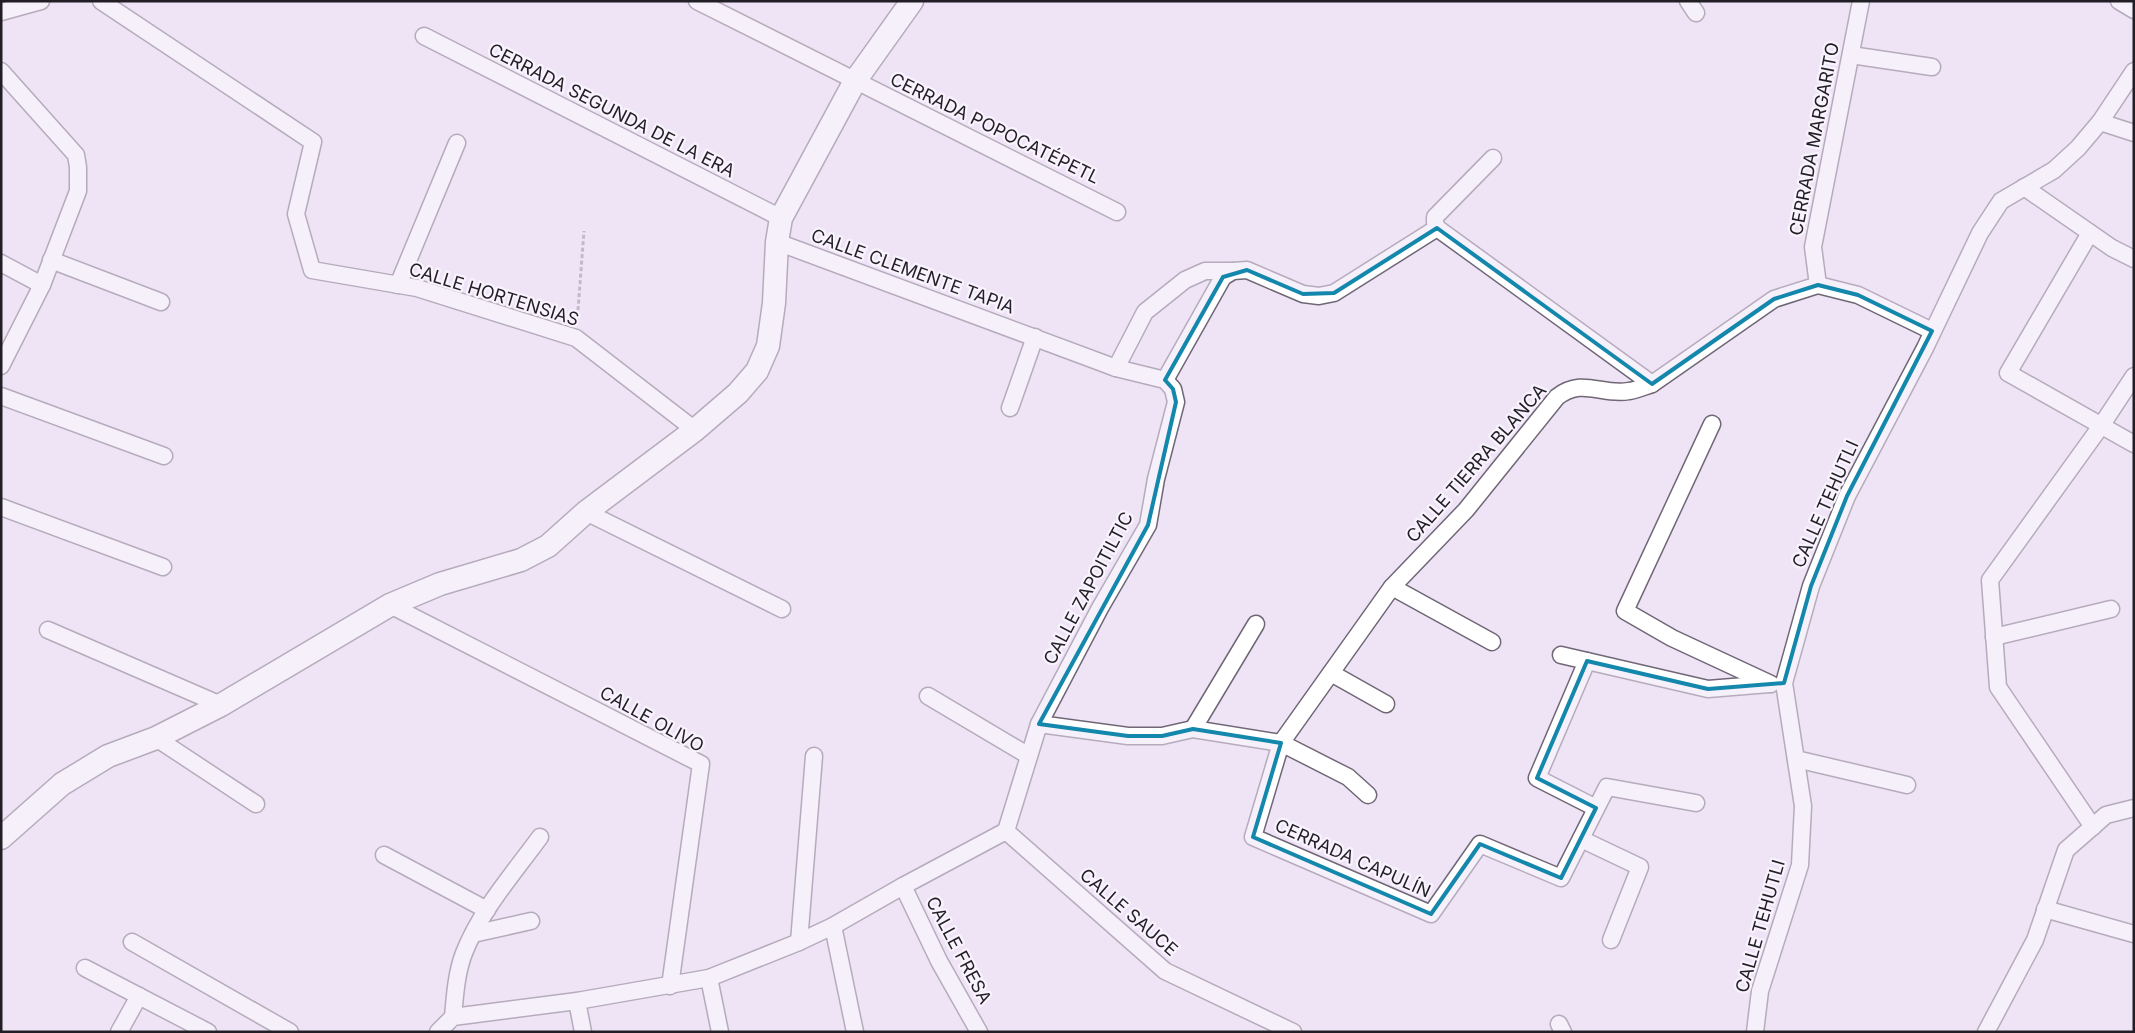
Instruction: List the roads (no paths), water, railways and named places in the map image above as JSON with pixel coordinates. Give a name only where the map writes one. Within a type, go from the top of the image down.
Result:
[{"type":"street","points":[[1,12],[41,1]]},
{"type":"street","name":"CALLE HORTENSIAS","points":[[101,1],[313,142],[296,214],[312,270],[417,288],[576,338],[695,430]]},
{"type":"street","name":"CERRADA POPOCATÉPETL","points":[[698,1],[1118,212]]},
{"type":"street","points":[[1,838],[62,784],[108,756],[156,738],[221,705],[390,605],[440,584],[521,560],[548,546],[586,512],[695,430],[738,393],[757,371],[768,346],[774,303],[777,242],[781,218],[855,81],[912,1]]},
{"type":"street","name":"CERRADA MARGARITO","points":[[1818,285],[1812,247],[1861,1]]},
{"type":"street","points":[[2119,1],[2134,10]]},
{"type":"street","name":"CERRADA SEGUNDA DE LA ERA","points":[[424,36],[781,218]]},
{"type":"street","points":[[1851,55],[1932,67]]},
{"type":"street","points":[[1,71],[76,155],[78,167],[78,191],[42,285],[1,366]]},
{"type":"street","name":"CALLE TEHUTLI","points":[[1755,1032],[1760,991],[1800,865],[1804,806],[1796,759],[1778,684],[1811,586],[1847,496],[1925,348],[1980,233],[2000,201],[2054,170],[2078,148],[2100,122],[2134,71]]},
{"type":"street","points":[[2100,122],[2134,133]]},
{"type":"street","points":[[398,285],[457,143]]},
{"type":"street","points":[[1493,158],[1435,217],[1437,228],[1652,384]]},
{"type":"street","points":[[2024,187],[2112,248],[2134,259]]},
{"type":"street","points":[[1233,271],[1223,277],[1165,380],[1116,368],[1145,312],[1185,280],[1205,271],[1248,270],[1303,294],[1319,296],[1334,293],[1437,228]]},
{"type":"street","points":[[2090,233],[2008,373],[2134,444]]},
{"type":"street","name":"CALLE CLEMENTE TAPIA","points":[[777,242],[1116,368]]},
{"type":"street","points":[[51,260],[161,302]]},
{"type":"street","points":[[1,263],[42,285]]},
{"type":"street","points":[[1818,285],[1858,295],[1932,330]]},
{"type":"street","name":"CALLE TIERRA BLANCA","points":[[1253,837],[1281,743],[1392,587],[1466,510],[1557,397],[1568,389],[1586,387],[1608,391],[1629,391],[1652,384],[1774,299],[1818,285]]},
{"type":"street","points":[[1010,408],[1035,337]]},
{"type":"street","points":[[2093,827],[1998,687],[1990,580],[2101,426],[2134,376]]},
{"type":"street","name":"CALLE ZAPOITILTIC","points":[[1006,831],[1039,724],[1100,608],[1148,525],[1156,479],[1176,402],[1173,388],[1165,380]]},
{"type":"street","points":[[1,396],[164,456]]},
{"type":"street","points":[[1712,424],[1625,611],[1672,638],[1778,684]]},
{"type":"street","points":[[1,507],[163,567]]},
{"type":"street","points":[[586,512],[782,609]]},
{"type":"street","points":[[1392,587],[1492,642]]},
{"type":"street","name":"CALLE OLIVO","points":[[390,605],[701,764],[670,986]]},
{"type":"street","points":[[1994,637],[2111,609]]},
{"type":"street","points":[[1193,729],[1256,624]]},
{"type":"street","points":[[48,630],[221,705]]},
{"type":"street","points":[[1561,655],[1708,689],[1778,684]]},
{"type":"street","points":[[1587,661],[1537,778],[1596,808]]},
{"type":"street","points":[[1331,673],[1386,704]]},
{"type":"street","points":[[928,696],[1029,756]]},
{"type":"street","points":[[1039,724],[1128,736],[1162,736],[1193,729],[1281,743],[1348,777],[1368,795]]},
{"type":"street","points":[[156,738],[256,804]]},
{"type":"street","points":[[799,942],[814,756]]},
{"type":"street","points":[[1796,759],[1907,785]]},
{"type":"street","name":"CERRADA CAPULÍN","points":[[1253,837],[1431,914],[1480,844],[1561,878],[1607,787],[1696,803]]},
{"type":"street","points":[[1986,1032],[2035,940],[2066,850],[2106,815],[2134,808]]},
{"type":"street","points":[[438,1032],[453,1017],[577,1002],[708,978],[799,942],[833,926],[1006,831]]},
{"type":"street","name":"CALLE SAUCE","points":[[1006,831],[1165,972],[1293,1032]]},
{"type":"street","points":[[453,1017],[456,983],[464,954],[473,934],[487,910],[540,837]]},
{"type":"street","points":[[1581,839],[1640,867],[1611,940]]},
{"type":"street","points":[[384,855],[487,910]]},
{"type":"street","name":"CALLE FRESA","points":[[903,886],[939,961],[979,1032]]},
{"type":"street","points":[[2045,909],[2134,934]]},
{"type":"street","points":[[473,934],[531,921]]},
{"type":"street","points":[[833,926],[855,1032]]},
{"type":"street","points":[[132,942],[287,1031]]},
{"type":"street","points":[[85,968],[208,1032]]},
{"type":"street","points":[[708,978],[720,1032]]},
{"type":"street","points":[[119,1032],[139,996]]},
{"type":"street","points":[[577,1002],[583,1032]]}]
